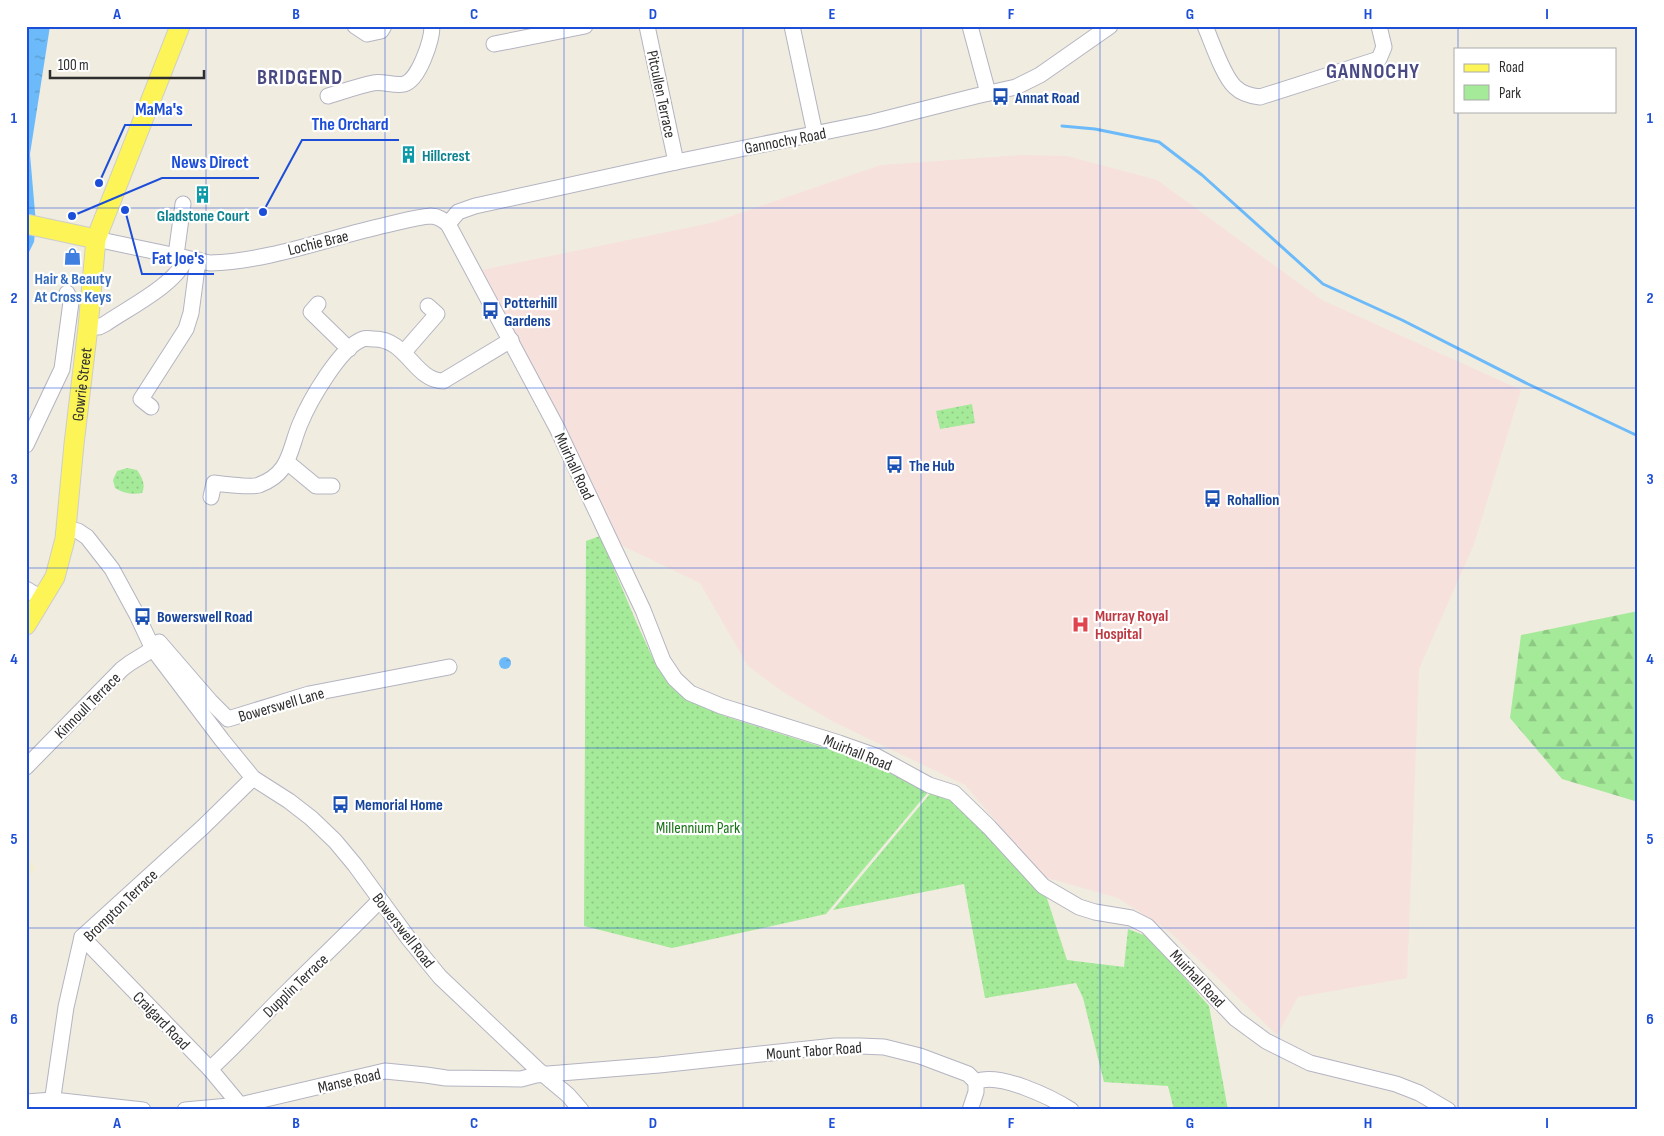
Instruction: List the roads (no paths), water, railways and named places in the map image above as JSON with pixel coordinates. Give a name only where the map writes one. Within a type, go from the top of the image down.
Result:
[{"type":"main road","name":"Gowrie Street","points":[[26,625],[55,577],[67,529],[96,239],[180,26]]},
{"type":"main road","points":[[26,224],[96,239]]},
{"type":"street","points":[[355,26],[366,34],[381,31],[384,26]]},
{"type":"street","points":[[328,96],[373,83],[406,84],[412,80],[420,68],[432,26]]},
{"type":"street","points":[[494,44],[585,26]]},
{"type":"street","name":"Pitcullen Terrace","points":[[647,26],[676,162]]},
{"type":"street","points":[[792,26],[815,134]]},
{"type":"street","points":[[970,26],[988,93]]},
{"type":"street","name":"Gannochy Road","points":[[448,224],[458,212],[475,206],[676,162],[873,122],[1016,87],[1040,75],[1110,26]]},
{"type":"street","points":[[1205,26],[1226,76],[1235,88],[1249,96],[1260,97],[1379,59],[1384,47],[1380,26]]},
{"type":"street","points":[[151,407],[141,399],[186,329],[191,312],[186,222],[183,204]]},
{"type":"street","name":"Lochie Brae","points":[[96,239],[187,258],[210,262],[226,262],[305,246],[367,229],[430,216],[448,224]]},
{"type":"street","name":"Muirhall Road","points":[[448,224],[557,428],[643,610],[663,660],[675,679],[690,693],[721,706],[876,756],[929,785],[954,793],[989,827],[1043,886],[1078,907],[1095,912],[1132,918],[1147,926],[1236,1018],[1266,1041],[1310,1063],[1396,1084],[1420,1093],[1448,1110]]},
{"type":"street","points":[[88,327],[99,327],[163,286],[184,265],[187,258]]},
{"type":"street","points":[[26,445],[62,369],[71,302],[67,293]]},
{"type":"street","points":[[318,304],[311,312],[349,349]]},
{"type":"street","points":[[404,352],[437,314],[428,306]]},
{"type":"street","points":[[211,497],[214,483],[258,486],[277,474],[287,462],[305,412],[336,363],[349,349],[364,339],[381,339],[394,344],[428,377],[435,381],[443,381],[511,340]]},
{"type":"street","points":[[287,462],[316,486],[332,486]]},
{"type":"street","name":"Bowerswell Road","points":[[67,529],[78,531],[87,537],[112,569],[150,643],[222,740],[254,778],[289,801],[323,830],[355,865],[409,939],[440,976],[568,1095],[581,1110]]},
{"type":"street","points":[[26,589],[43,598]]},
{"type":"street","name":"Bowerswell Lane","points":[[150,643],[152,636],[228,719],[309,694],[449,667]]},
{"type":"street","name":"Kinnoull Terrace","points":[[26,767],[150,643]]},
{"type":"street","name":"Brompton Terrace","points":[[52,1105],[66,1007],[82,937],[210,821],[254,778]]},
{"type":"street","name":"Dupplin Terrace","points":[[210,1069],[238,1043],[289,989],[336,946],[380,900]]},
{"type":"street","name":"Craigard Road","points":[[82,937],[210,1069],[240,1105]]},
{"type":"street","name":"Mount Tabor Road","points":[[544,1074],[659,1065],[835,1046],[860,1046],[884,1047],[920,1056],[968,1074],[976,1082]]},
{"type":"street","name":"Manse Road","points":[[185,1110],[270,1104],[385,1071],[446,1078],[521,1079],[544,1074]]},
{"type":"street","points":[[970,1110],[976,1092],[976,1082],[981,1080],[1008,1082],[1035,1091],[1071,1110]]},
{"type":"street","points":[[26,1102],[143,1110]]},
{"type":"water","points":[[26,26],[50,26],[30,154],[36,224],[34,242],[26,258]]},
{"type":"water","points":[[503,657],[507,657],[511,663],[507,669],[503,669],[499,665],[499,661]]},
{"type":"waterway","points":[[1062,126],[1095,129],[1159,142],[1202,175],[1323,284],[1402,320],[1528,384],[1638,436]]},
{"type":"place","name":"Annat Road","points":[[1001,97]]},
{"type":"place","name":"Hillcrest","points":[[408,155]]},
{"type":"place","name":"MaMa's","points":[[99,183]]},
{"type":"place","name":"Gladstone Court","points":[[203,194]]},
{"type":"place","name":"Fat Joe's","points":[[125,210]]},
{"type":"place","name":"The Orchard","points":[[263,212]]},
{"type":"place","name":"News Direct","points":[[72,216]]},
{"type":"place","name":"Hair & Beauty At Cross Keys","points":[[73,257]]},
{"type":"place","name":"Potterhill Gardens","points":[[490,311]]},
{"type":"place","name":"The Hub","points":[[895,465]]},
{"type":"place","name":"Rohallion","points":[[1213,499]]},
{"type":"place","name":"Bowerswell Road","points":[[143,616]]},
{"type":"place","name":"Murray Royal Hospital","points":[[1081,624]]},
{"type":"place","name":"Memorial Home","points":[[341,804]]},
{"type":"district","name":"GANNOCHY","points":[[1373,71]]},
{"type":"district","name":"BRIDGEND","points":[[300,77]]},
{"type":"park label","name":"Millennium Park","points":[[698,827]]}]
